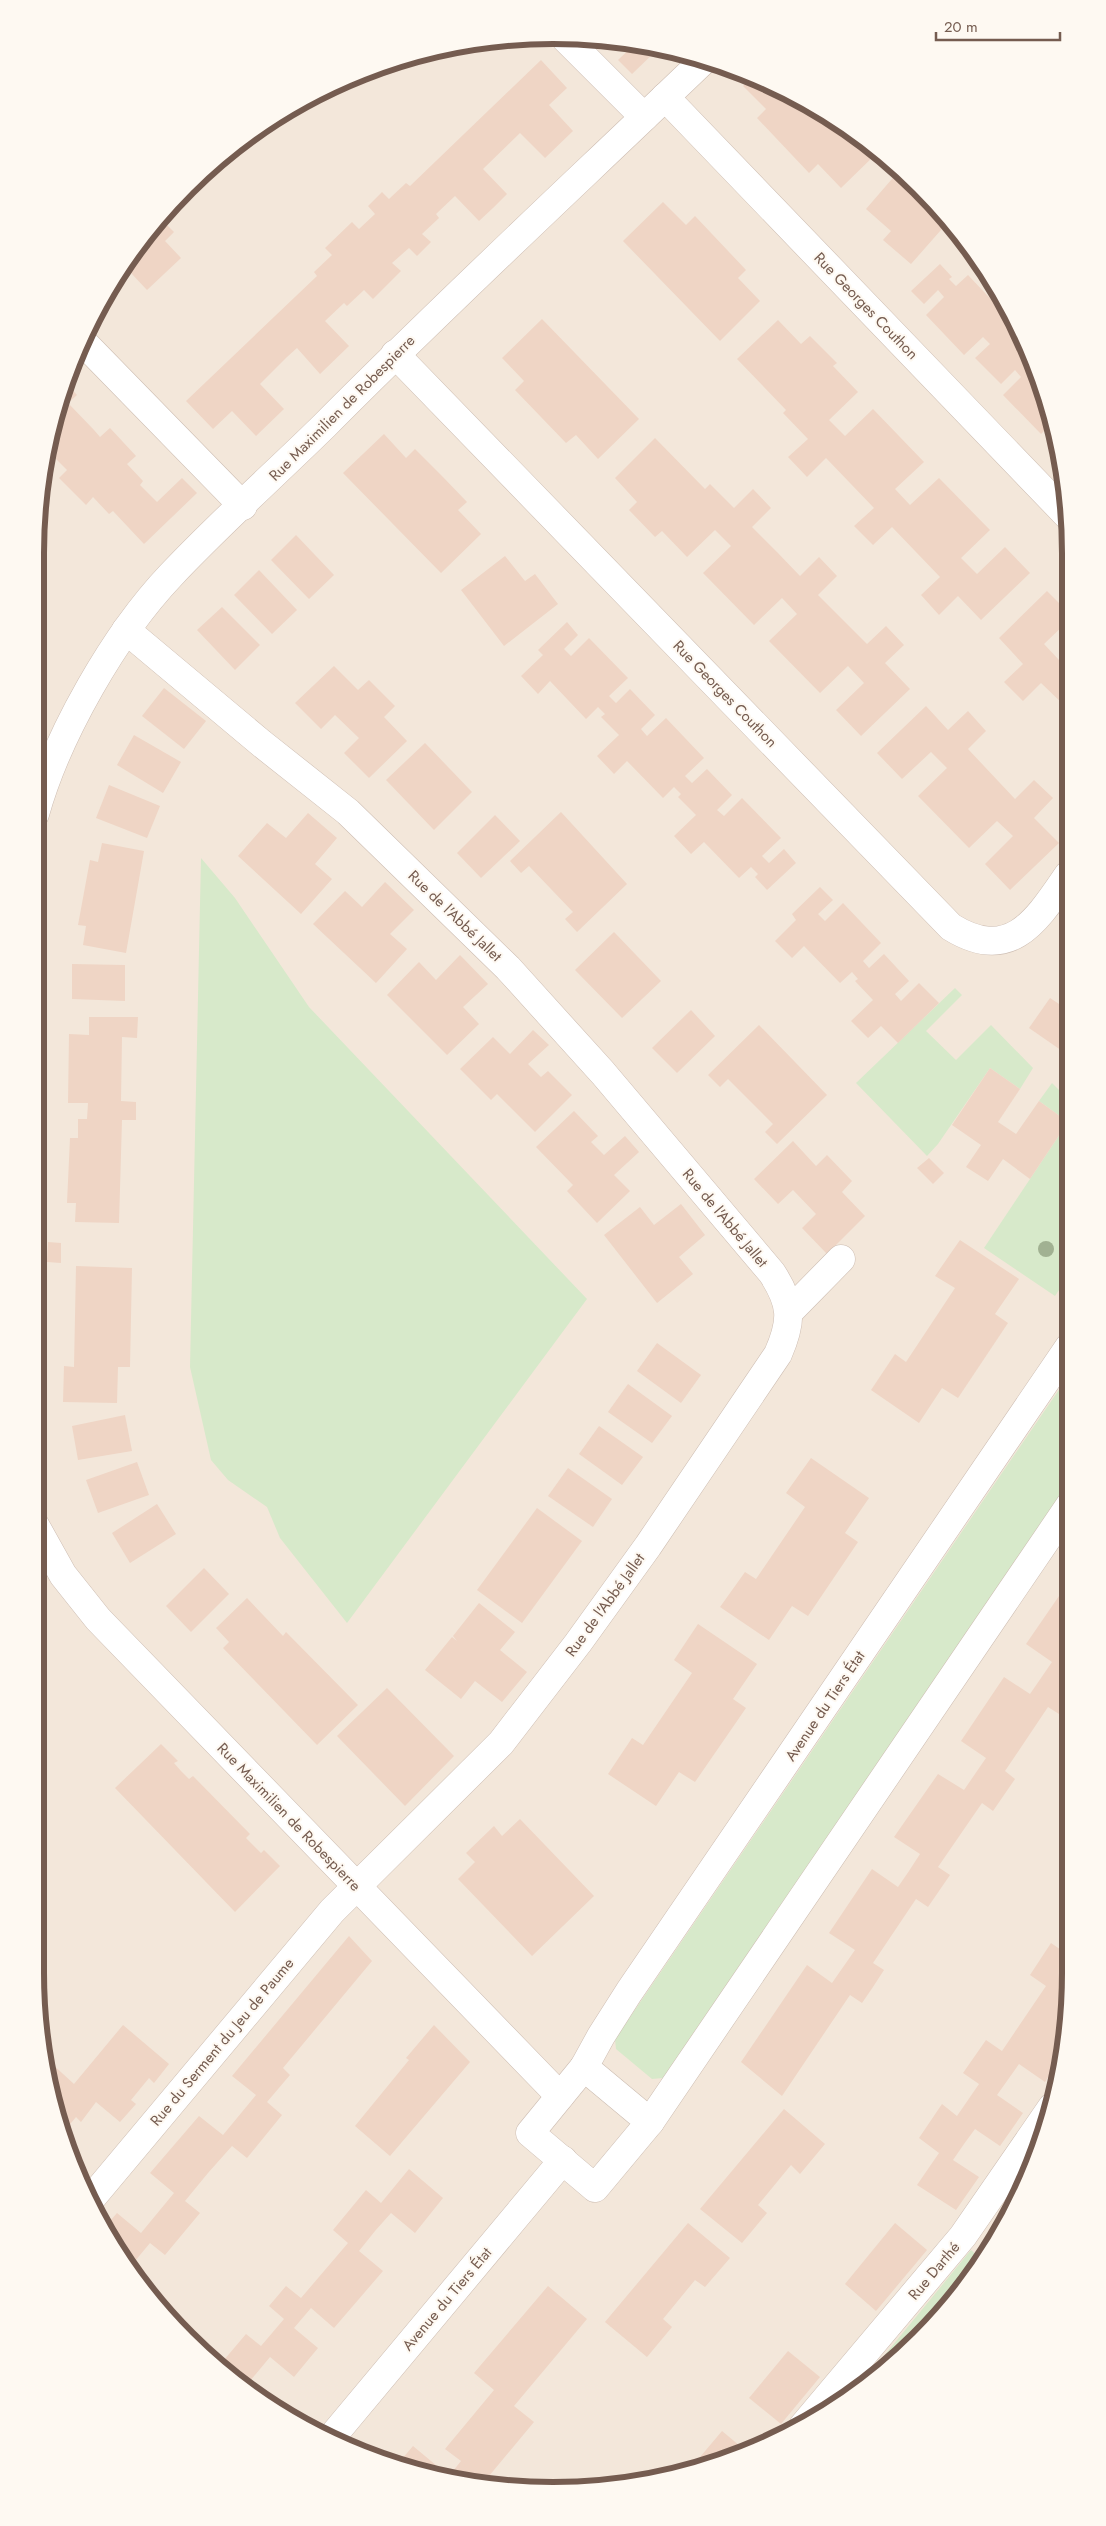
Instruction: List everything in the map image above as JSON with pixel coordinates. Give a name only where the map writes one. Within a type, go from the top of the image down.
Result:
[{"type":"street","points":[[573,45],[644,117]]},
{"type":"street","name":"Rue Maximilien de Robespierre","points":[[44,788],[79,710],[102,666],[126,630],[170,576],[395,354],[699,65]]},
{"type":"street","name":"Rue Georges Couthon","points":[[665,98],[1060,508]]},
{"type":"street","points":[[88,347],[243,506]]},
{"type":"street","name":"Rue Georges Couthon","points":[[395,354],[951,927],[966,936],[983,941],[1003,940],[1022,933],[1038,919],[1062,885]]},
{"type":"street","name":"Rue de l'Abbé Jallet","points":[[126,630],[261,743],[348,812],[508,968],[603,1073],[772,1273],[783,1291],[790,1311],[786,1334],[778,1354],[648,1546],[578,1643],[490,1756],[357,1888]]},
{"type":"street","points":[[790,1311],[841,1259]]},
{"type":"street","name":"Avenue du Tiers État","points":[[335,2433],[563,2160],[530,2133],[584,2067],[601,2036],[625,2000],[1062,1357]]},
{"type":"street","points":[[563,2160],[595,2188],[650,2122],[1062,1517]]},
{"type":"street","name":"Rue Maximilien de Robespierre","points":[[44,1541],[63,1575],[98,1619],[560,2096]]},
{"type":"street","name":"Rue du Serment du Jeu de Paume","points":[[95,2195],[332,1911],[357,1888]]},
{"type":"street","points":[[584,2067],[650,2122]]},
{"type":"street","name":"Rue Darthé","points":[[819,2407],[963,2236],[1038,2127]]},
{"type":"shaded area","points":[[520,45],[586,45],[619,48],[685,61],[717,71],[778,96],[836,130],[889,170],[936,217],[976,270],[1010,328],[1035,389],[1045,421],[1058,487],[1062,553],[1062,1973],[1058,2039],[1045,2105],[1035,2137],[1010,2198],[994,2228],[957,2283],[936,2309],[889,2356],[863,2377],[808,2414],[778,2430],[717,2455],[685,2465],[652,2472],[586,2481],[520,2481],[487,2478],[421,2465],[389,2455],[328,2430],[298,2414],[243,2377],[217,2356],[170,2309],[149,2283],[112,2228],[83,2168],[61,2105],[48,2039],[45,2006],[44,553],[48,487],[61,421],[71,389],[96,328],[112,298],[149,243],[170,217],[217,170],[243,149],[298,112],[328,96],[389,71],[421,61],[487,48]]},
{"type":"green space","points":[[201,858],[235,898],[309,1007],[587,1299],[347,1623],[280,1538],[267,1507],[228,1480],[211,1460],[190,1367]]},
{"type":"green space","points":[[955,988],[962,995],[926,1031],[956,1060],[991,1025],[1033,1068],[1020,1089],[990,1068],[938,1144],[927,1156],[856,1083]]},
{"type":"green space","points":[[1052,1083],[1062,1093],[1062,1118],[1039,1101]]},
{"type":"green space","points":[[1062,1131],[1062,1286],[1055,1296],[984,1248]]},
{"type":"green space","points":[[1062,1385],[1062,1493],[663,2078],[652,2079],[616,2049],[615,2039]]},
{"type":"green space","points":[[971,2250],[977,2255],[936,2309],[889,2356],[874,2368]]},
{"type":"building","points":[[629,50],[653,54],[632,74],[618,60]]},
{"type":"building","points":[[541,60],[567,88],[549,105],[573,131],[545,158],[520,133],[483,169],[507,194],[493,208],[479,221],[455,196],[436,214],[439,218],[422,234],[431,242],[417,256],[409,248],[392,263],[401,271],[373,299],[364,290],[347,306],[344,303],[325,321],[349,346],[320,374],[297,348],[287,357],[260,384],[284,409],[256,436],[232,411],[213,429],[186,401],[317,276],[314,272],[332,255],[325,248],[352,222],[359,229],[375,214],[368,206],[382,192],[389,199],[406,183],[410,186]]},
{"type":"building","points":[[748,83],[808,112],[873,157],[841,188],[818,164],[809,173],[757,118],[766,109],[743,86]]},
{"type":"building","points":[[895,176],[944,227],[911,264],[883,240],[891,231],[866,209]]},
{"type":"building","points":[[663,202],[686,225],[695,216],[746,270],[738,278],[760,301],[720,341],[623,241]]},
{"type":"building","points":[[165,223],[174,232],[165,241],[181,258],[147,290],[131,273],[124,280]]},
{"type":"building","points":[[940,264],[952,277],[949,279],[956,286],[968,275],[999,308],[1010,328],[1014,336],[1012,338],[1016,343],[1035,389],[1047,428],[1041,434],[1003,395],[1021,377],[1015,370],[1001,384],[975,358],[990,344],[983,337],[964,355],[926,315],[944,297],[938,290],[924,304],[911,291]]},
{"type":"building","points":[[542,319],[639,419],[598,459],[576,435],[566,443],[515,390],[524,381],[502,358]]},
{"type":"building","points":[[778,320],[801,344],[810,336],[837,363],[833,366],[858,392],[829,420],[845,436],[873,409],[924,462],[895,489],[910,505],[939,478],[990,530],[961,558],[977,574],[1005,547],[1030,573],[981,620],[958,596],[939,615],[921,595],[940,577],[892,527],[873,545],[854,526],[874,508],[826,458],[807,477],[788,457],[808,439],[783,413],[786,410],[737,359]]},
{"type":"building","points":[[71,389],[77,395],[68,403],[100,437],[110,428],[136,456],[127,464],[143,481],[140,485],[157,502],[182,478],[197,493],[144,544],[113,511],[109,514],[93,497],[86,505],[59,478],[67,470],[54,457],[61,421]]},
{"type":"building","points":[[384,434],[406,458],[415,449],[441,475],[467,502],[458,510],[481,534],[441,573],[343,473]]},
{"type":"building","points":[[655,438],[705,489],[710,484],[734,508],[753,489],[771,508],[752,527],[800,576],[819,557],[837,576],[818,595],[867,644],[886,626],[904,645],[885,663],[910,689],[861,736],[836,710],[864,683],[848,666],[820,693],[769,641],[797,614],[782,598],[754,625],[703,573],[731,546],[715,530],[687,557],[662,531],[655,537],[629,510],[637,502],[615,478]]},
{"type":"building","points":[[296,535],[334,575],[309,599],[271,560]]},
{"type":"building","points":[[505,556],[525,581],[535,574],[558,604],[504,646],[461,590]]},
{"type":"building","points":[[259,570],[297,610],[272,634],[234,595]]},
{"type":"building","points":[[1047,591],[1062,606],[1062,627],[1044,644],[1059,660],[1062,657],[1062,703],[1041,683],[1023,701],[1004,682],[1023,664],[999,638]]},
{"type":"building","points":[[222,607],[260,645],[235,670],[197,630]]},
{"type":"building","points":[[567,622],[578,635],[564,649],[571,656],[589,638],[628,678],[609,696],[616,703],[630,689],[655,715],[641,729],[647,736],[666,718],[704,758],[685,776],[692,783],[707,769],[732,795],[717,810],[724,816],[742,798],[781,838],[762,856],[769,863],[784,849],[796,863],[767,890],[755,877],[758,874],[751,867],[739,878],[704,842],[691,854],[674,836],[696,815],[678,797],[681,794],[674,787],[663,798],[627,761],[614,774],[597,756],[619,735],[601,717],[605,714],[598,707],[586,719],[550,681],[538,694],[521,676],[543,655],[538,650]]},
{"type":"building","points":[[334,666],[358,690],[369,680],[395,706],[384,717],[407,741],[369,778],[344,753],[359,738],[335,715],[321,729],[295,703]]},
{"type":"building","points":[[164,688],[206,721],[184,749],[142,716]]},
{"type":"building","points":[[926,706],[948,730],[968,711],[986,731],[968,749],[1015,799],[1034,780],[1053,798],[1034,818],[1059,843],[1010,890],[985,864],[1013,836],[997,821],[969,848],[918,796],[947,768],[931,752],[902,779],[877,753]]},
{"type":"building","points":[[134,735],[181,762],[163,793],[117,765]]},
{"type":"building","points":[[425,743],[472,792],[434,830],[386,780]]},
{"type":"building","points":[[109,785],[160,806],[147,838],[96,818]]},
{"type":"building","points":[[561,812],[627,884],[577,932],[565,919],[573,912],[529,866],[521,873],[510,861]]},
{"type":"building","points":[[308,813],[337,838],[315,864],[332,879],[301,914],[238,856],[267,823],[286,838]]},
{"type":"building","points":[[495,815],[520,841],[481,878],[457,853]]},
{"type":"building","points":[[102,843],[144,851],[126,953],[83,945],[86,926],[78,925],[90,860],[98,862]]},
{"type":"building","points":[[385,882],[414,910],[390,934],[407,949],[376,983],[313,924],[345,891],[362,907]]},
{"type":"building","points":[[820,887],[833,900],[818,914],[825,921],[843,903],[881,943],[863,961],[869,968],[884,954],[909,981],[895,994],[901,1001],[919,983],[939,1003],[898,1043],[881,1026],[868,1038],[851,1021],[873,1000],[855,981],[858,979],[852,972],[840,983],[804,946],[792,958],[775,941],[796,920],[792,914]]},
{"type":"building","points":[[614,932],[661,981],[622,1018],[575,970]]},
{"type":"building","points":[[460,955],[488,984],[463,1007],[479,1024],[447,1055],[387,995],[419,962],[436,980]]},
{"type":"building","points":[[72,964],[125,965],[125,1001],[72,999]]},
{"type":"building","points":[[1050,998],[1062,1006],[1062,1051],[1029,1028]]},
{"type":"building","points":[[691,1010],[715,1036],[677,1073],[652,1048]]},
{"type":"building","points":[[89,1017],[138,1017],[137,1038],[122,1037],[121,1101],[136,1102],[136,1120],[122,1120],[119,1223],[75,1222],[76,1203],[67,1203],[70,1138],[78,1138],[78,1119],[87,1119],[88,1103],[68,1103],[69,1034],[89,1035]]},
{"type":"building","points":[[759,1025],[827,1095],[777,1144],[765,1132],[773,1124],[728,1079],[720,1087],[708,1075]]},
{"type":"building","points":[[533,1030],[549,1045],[528,1064],[541,1077],[548,1071],[572,1095],[535,1132],[497,1094],[491,1100],[460,1069],[493,1037],[510,1054]]},
{"type":"building","points":[[990,1068],[1020,1089],[998,1122],[1016,1134],[1039,1101],[1062,1118],[1062,1131],[1030,1179],[1003,1159],[988,1181],[966,1167],[981,1145],[952,1125]]},
{"type":"building","points":[[574,1111],[598,1136],[591,1142],[604,1155],[625,1136],[639,1152],[614,1175],[630,1191],[597,1223],[567,1191],[573,1185],[536,1147]]},
{"type":"building","points":[[793,1141],[816,1166],[827,1155],[852,1181],[842,1192],[865,1216],[827,1254],[802,1228],[816,1214],[793,1190],[778,1204],[754,1179]]},
{"type":"building","points":[[929,1158],[944,1173],[933,1184],[917,1168]]},
{"type":"building","points":[[681,1204],[705,1235],[679,1257],[693,1274],[657,1303],[604,1235],[640,1207],[654,1225]]},
{"type":"building","points":[[960,1240],[1019,1279],[995,1314],[1008,1323],[958,1398],[942,1388],[919,1423],[871,1390],[895,1354],[906,1362],[955,1288],[935,1276]]},
{"type":"building","points":[[48,1242],[61,1243],[61,1263],[47,1262]]},
{"type":"building","points":[[76,1266],[132,1268],[130,1367],[118,1367],[117,1403],[63,1402],[64,1366],[74,1367]]},
{"type":"building","points":[[657,1343],[701,1375],[681,1403],[637,1371]]},
{"type":"building","points":[[628,1384],[672,1416],[652,1443],[608,1412]]},
{"type":"building","points":[[125,1415],[132,1451],[78,1460],[72,1426]]},
{"type":"building","points":[[599,1426],[643,1457],[622,1485],[579,1454]]},
{"type":"building","points":[[811,1458],[869,1498],[845,1533],[858,1542],[808,1616],[792,1606],[769,1640],[720,1607],[745,1572],[756,1579],[805,1507],[786,1493]]},
{"type":"building","points":[[137,1462],[149,1495],[98,1513],[86,1480]]},
{"type":"building","points":[[568,1468],[612,1499],[593,1527],[548,1496]]},
{"type":"building","points":[[157,1504],[176,1534],[130,1563],[112,1533]]},
{"type":"building","points":[[537,1508],[582,1541],[522,1623],[477,1590]]},
{"type":"building","points":[[204,1568],[229,1594],[191,1632],[166,1606]]},
{"type":"building","points":[[1062,1592],[1062,1710],[1059,1714],[1048,1707],[1005,1771],[1015,1779],[993,1811],[982,1803],[938,1867],[950,1875],[928,1907],[916,1899],[873,1963],[884,1970],[873,1987],[862,2003],[850,1995],[782,2096],[741,2062],[807,1965],[832,1983],[855,1950],[829,1933],[872,1869],[898,1887],[909,1871],[920,1854],[894,1837],[938,1774],[964,1790],[986,1758],[961,1741],[1004,1677],[1030,1694],[1052,1662],[1026,1644]]},
{"type":"building","points":[[247,1598],[283,1636],[286,1632],[358,1705],[317,1745],[223,1648],[229,1642],[216,1628]]},
{"type":"building","points":[[479,1603],[515,1632],[500,1650],[527,1672],[502,1702],[475,1681],[461,1699],[425,1670],[452,1637],[457,1641],[453,1636]]},
{"type":"building","points":[[698,1624],[757,1664],[733,1699],[746,1708],[695,1782],[679,1772],[656,1806],[608,1774],[632,1738],[643,1745],[692,1673],[674,1660]]},
{"type":"building","points":[[387,1688],[454,1756],[405,1806],[337,1736]]},
{"type":"building","points":[[161,1744],[178,1761],[174,1763],[181,1771],[189,1779],[193,1776],[250,1834],[246,1838],[261,1853],[264,1850],[280,1866],[235,1912],[115,1788]]},
{"type":"building","points":[[520,1819],[594,1896],[532,1956],[458,1879],[475,1862],[466,1853],[494,1826],[502,1836]]},
{"type":"building","points":[[349,1936],[372,1961],[283,2068],[290,2075],[267,2102],[282,2115],[247,2158],[232,2146],[208,2173],[185,2201],[200,2213],[165,2255],[150,2243],[134,2262],[109,2222],[117,2213],[141,2233],[174,2193],[150,2173],[199,2116],[223,2135],[256,2095],[232,2076]]},
{"type":"building","points":[[1051,1943],[1062,1951],[1061,2006],[1052,2071],[1045,2082],[1019,2064],[997,2095],[1023,2113],[1000,2146],[975,2129],[964,2144],[953,2160],[979,2177],[956,2210],[917,2185],[939,2153],[919,2138],[942,2104],[957,2116],[979,2084],[963,2073],[986,2040],[1002,2051],[1046,1986],[1030,1975]]},
{"type":"building","points":[[123,2025],[169,2064],[154,2083],[149,2078],[131,2100],[136,2104],[120,2122],[96,2102],[81,2122],[76,2117],[68,2127],[53,2064],[74,2084]]},
{"type":"building","points":[[434,2025],[470,2062],[390,2156],[355,2126],[409,2060],[406,2058]]},
{"type":"building","points":[[784,2109],[825,2144],[800,2174],[791,2165],[758,2205],[767,2213],[742,2243],[700,2209]]},
{"type":"building","points":[[409,2169],[443,2198],[415,2233],[391,2213],[375,2231],[359,2251],[383,2271],[334,2328],[311,2308],[294,2328],[318,2348],[294,2377],[270,2357],[250,2382],[223,2361],[246,2334],[261,2346],[284,2319],[269,2306],[286,2286],[301,2298],[348,2243],[333,2230],[366,2190],[381,2203]]},
{"type":"building","points":[[688,2223],[730,2258],[705,2287],[695,2280],[663,2319],[672,2327],[647,2357],[605,2322]]},
{"type":"building","points":[[895,2223],[927,2250],[876,2311],[845,2284]]},
{"type":"building","points":[[548,2286],[587,2319],[514,2406],[534,2422],[487,2478],[452,2472],[461,2461],[445,2449],[494,2390],[474,2373]]},
{"type":"building","points":[[788,2351],[820,2377],[781,2424],[749,2398]]},
{"type":"building","points":[[722,2431],[740,2446],[717,2455],[696,2461]]},
{"type":"building","points":[[413,2446],[441,2469],[402,2459]]}]
